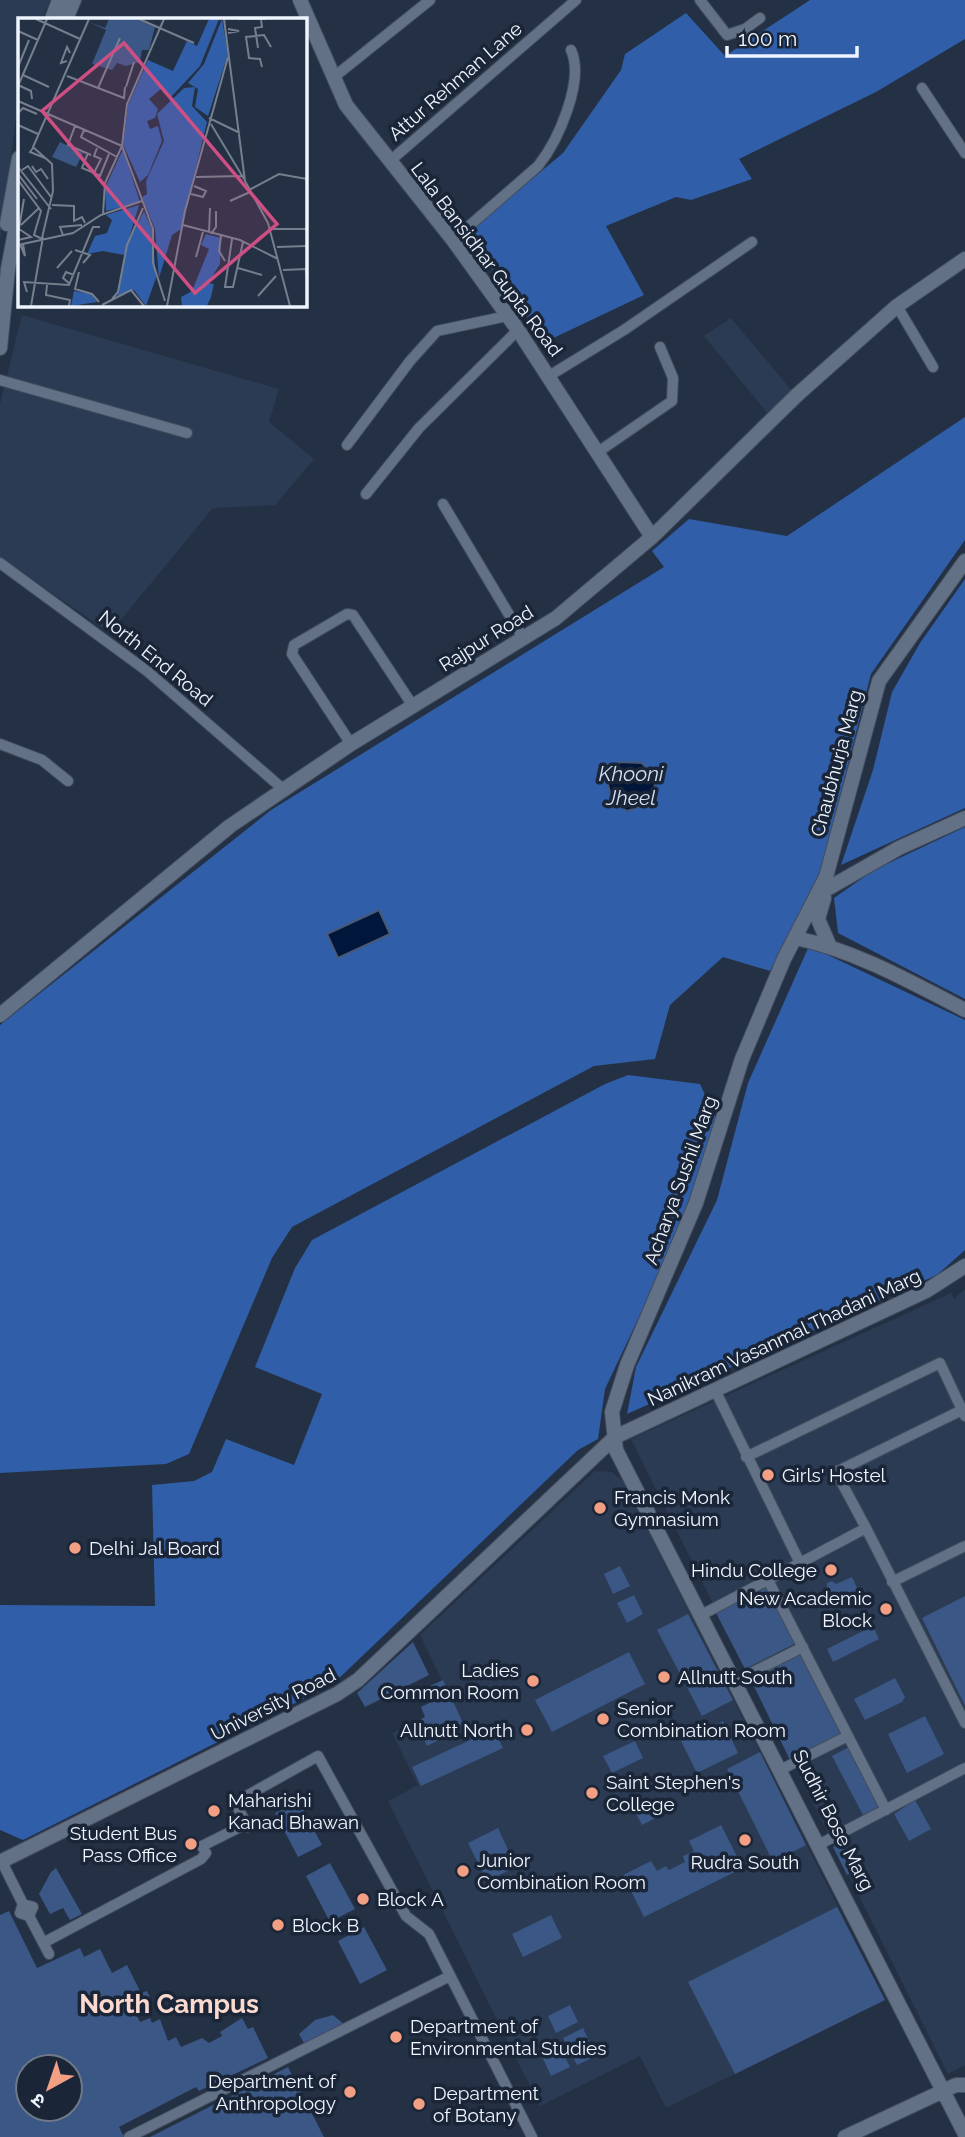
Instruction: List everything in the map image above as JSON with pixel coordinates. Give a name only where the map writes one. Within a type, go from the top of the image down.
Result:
[{"type":"street","points":[[52,18],[59,0]]},
{"type":"street","points":[[66,18],[74,0]]},
{"type":"street","name":"Lala Bansidhar Gupta Road","points":[[300,0],[346,105],[453,240],[518,330],[652,537]]},
{"type":"street","points":[[334,78],[430,0]]},
{"type":"street","points":[[700,0],[727,36],[746,29],[760,18]]},
{"type":"street","name":"Attur Rehman Lane","points":[[390,161],[570,2]]},
{"type":"street","points":[[453,240],[538,166],[549,152],[565,118],[575,66],[571,50]]},
{"type":"street","points":[[922,88],[965,153]]},
{"type":"street","points":[[0,263],[18,164]]},
{"type":"street","points":[[0,348],[8,269],[18,215]]},
{"type":"street","points":[[549,376],[624,330],[752,242]]},
{"type":"street","name":"Rajpur Road","points":[[2,1012],[230,826],[351,744],[555,618],[652,537],[797,395],[897,306],[965,259]]},
{"type":"street","points":[[897,306],[933,367]]},
{"type":"street","points":[[347,445],[410,361],[437,331],[507,316]]},
{"type":"street","points":[[366,494],[419,428],[518,330]]},
{"type":"street","points":[[598,452],[672,401],[673,378],[660,347]]},
{"type":"street","points":[[0,380],[187,433]]},
{"type":"street","points":[[443,504],[523,638]]},
{"type":"street","name":"Chaubhurja Marg","points":[[826,883],[879,681],[965,561]]},
{"type":"street","name":"North End Road","points":[[0,563],[147,671],[283,789]]},
{"type":"street","points":[[351,744],[292,654],[294,645],[346,614],[353,615],[413,706]]},
{"type":"street","points":[[0,744],[42,761],[68,781]]},
{"type":"street","points":[[830,947],[818,919],[826,883],[965,818]]},
{"type":"street","name":"Acharya Sushil Marg","points":[[615,1437],[612,1412],[627,1365],[696,1203],[742,1059],[796,938],[826,883]]},
{"type":"street","points":[[796,938],[830,947],[887,970],[965,1010]]},
{"type":"street","name":"Nanikram Vasanmal Thadani Marg","points":[[615,1437],[926,1291],[965,1266]]},
{"type":"street","points":[[746,1457],[940,1363],[963,1413],[836,1472],[965,1723]]},
{"type":"street","points":[[715,1390],[800,1563]]},
{"type":"street","name":"Sudhir Bose Marg","points":[[615,1437],[623,1445],[786,1767],[827,1840],[940,2072],[954,2083]]},
{"type":"street","name":"Sudhir Bose Marg","points":[[615,1437],[616,1450],[954,2083],[965,2134]]},
{"type":"street","name":"University Road","points":[[1,1862],[337,1694],[358,1680],[615,1437]]},
{"type":"street","points":[[708,1612],[866,1528]]},
{"type":"street","points":[[892,1582],[965,1546]]},
{"type":"street","points":[[768,1580],[886,1810]]},
{"type":"street","points":[[741,1678],[803,1647]]},
{"type":"street","points":[[786,1767],[848,1736]]},
{"type":"street","points":[[43,1943],[201,1859],[206,1853],[202,1846],[247,1825],[238,1808],[241,1799],[318,1756],[407,1916],[427,1931],[533,2137]]},
{"type":"street","points":[[827,1840],[965,1768]]},
{"type":"street","points":[[1,1862],[23,1904],[20,1913],[29,1916],[48,1954]]},
{"type":"street","points":[[129,2137],[450,1976]]},
{"type":"street","points":[[845,2137],[954,2083]]},
{"type":"shaded area","points":[[0,0],[50,0],[42,18],[18,18],[18,104],[0,241]]},
{"type":"shaded area","points":[[810,0],[965,0],[965,39],[876,92],[739,159],[752,179],[691,200],[676,197],[606,226],[644,295],[545,342],[466,234],[563,153],[621,70],[625,54],[686,13],[725,56]]},
{"type":"shaded area","points":[[22,315],[279,389],[269,422],[314,459],[275,505],[213,508],[110,633],[0,557],[0,404]]},
{"type":"shaded area","points":[[731,318],[793,392],[769,415],[704,336]]},
{"type":"shaded area","points":[[965,417],[965,540],[871,674],[820,874],[770,971],[723,957],[670,1005],[655,1059],[594,1066],[292,1227],[272,1258],[189,1454],[166,1464],[0,1473],[0,1025],[271,810],[664,567],[652,551],[689,519],[787,536]]},
{"type":"shaded area","points":[[965,579],[965,808],[841,865],[873,770],[892,692],[920,643]]},
{"type":"shaded area","points":[[965,827],[965,999],[838,933],[834,898],[874,870]]},
{"type":"shaded area","points":[[809,946],[965,1020],[965,1250],[937,1275],[627,1414],[636,1367],[717,1200],[748,1083]]},
{"type":"shaded area","points":[[628,1075],[700,1084],[718,1123],[666,1260],[605,1389],[598,1439],[578,1450],[333,1684],[23,1840],[0,1830],[0,1605],[155,1606],[152,1485],[194,1481],[212,1472],[226,1439],[294,1465],[322,1394],[255,1367],[295,1268],[312,1240],[605,1084]]},
{"type":"shaded area","name":"Hindu College","points":[[965,1289],[965,2065],[948,2074],[631,1439],[951,1293],[954,1299]]},
{"type":"shaded area","name":"Saint Stephen's College","points":[[595,1471],[612,1472],[623,1481],[885,2000],[666,2108],[640,2056],[540,2106],[388,1801],[418,1785],[392,1733],[415,1722],[427,1746],[465,1727],[420,1635]]},
{"type":"shaded area","points":[[620,1566],[630,1586],[613,1594],[604,1574]]},
{"type":"shaded area","points":[[852,1577],[859,1592],[821,1596],[820,1593],[827,1590],[827,1583],[832,1581],[836,1584]]},
{"type":"shaded area","points":[[766,1585],[796,1643],[745,1669],[715,1611]]},
{"type":"shaded area","points":[[634,1595],[643,1614],[627,1623],[617,1603]]},
{"type":"shaded area","points":[[965,1596],[965,1706],[922,1618]]},
{"type":"shaded area","points":[[688,1614],[733,1700],[702,1716],[657,1630]]},
{"type":"shaded area","points":[[873,1626],[879,1639],[833,1662],[827,1649]]},
{"type":"shaded area","points":[[413,1642],[429,1675],[365,1707],[357,1693]]},
{"type":"shaded area","points":[[629,1652],[645,1684],[552,1732],[535,1700]]},
{"type":"shaded area","points":[[797,1653],[803,1658],[841,1734],[790,1760],[749,1676]]},
{"type":"shaded area","points":[[895,1678],[905,1697],[902,1702],[865,1720],[854,1699]]},
{"type":"shaded area","points":[[443,1680],[465,1727],[427,1746],[415,1722],[425,1717],[421,1707],[431,1702],[425,1688]]},
{"type":"shaded area","points":[[925,1716],[944,1754],[907,1773],[888,1734]]},
{"type":"shaded area","points":[[723,1721],[738,1753],[697,1773],[681,1741]]},
{"type":"shaded area","points":[[494,1729],[503,1748],[421,1786],[412,1767]]},
{"type":"shaded area","points":[[635,1741],[643,1758],[612,1773],[603,1756]]},
{"type":"shaded area","points":[[849,1747],[880,1806],[863,1815],[832,1756]]},
{"type":"shaded area","points":[[760,1752],[806,1845],[773,1862],[727,1769]]},
{"type":"shaded area","points":[[659,1797],[667,1812],[642,1825],[634,1810]]},
{"type":"shaded area","points":[[915,1800],[931,1829],[909,1841],[894,1814]]},
{"type":"shaded area","points":[[299,1801],[322,1845],[298,1857],[275,1813]]},
{"type":"shaded area","points":[[721,1825],[743,1868],[644,1917],[623,1875],[651,1861],[657,1871],[666,1866],[669,1870],[685,1862],[683,1856],[694,1851],[689,1841]]},
{"type":"shaded area","points":[[498,1828],[516,1867],[487,1881],[468,1843]]},
{"type":"shaded area","points":[[845,1841],[859,1870],[847,1875],[833,1847]]},
{"type":"shaded area","points":[[330,1863],[355,1909],[330,1922],[306,1876]]},
{"type":"shaded area","points":[[56,1868],[82,1914],[70,1920],[63,1908],[50,1914],[39,1894]]},
{"type":"shaded area","points":[[837,1907],[885,2000],[735,2074],[688,1982]]},
{"type":"shaded area","points":[[9,1911],[37,1968],[80,1948],[84,1957],[100,1949],[112,1973],[127,1965],[141,1993],[147,1991],[150,1998],[142,2002],[144,2006],[135,2012],[140,2022],[150,2018],[152,2023],[160,2019],[168,2041],[176,2037],[181,2047],[202,2038],[209,2043],[222,2036],[220,2032],[242,2018],[248,2029],[253,2027],[268,2058],[199,2091],[196,2087],[119,2127],[124,2137],[0,2137],[0,1915]]},
{"type":"shaded area","points":[[551,1915],[562,1938],[523,1957],[512,1934]]},
{"type":"shaded area","points":[[364,1927],[387,1970],[360,1984],[338,1941]]},
{"type":"shaded area","points":[[570,2005],[578,2022],[556,2033],[548,2016]]},
{"type":"shaded area","points":[[333,2015],[345,2025],[305,2045],[299,2034],[315,2020]]},
{"type":"shaded area","points":[[583,2028],[596,2056],[577,2065],[563,2038]]},
{"type":"shaded area","points":[[557,2041],[570,2067],[551,2076],[539,2050]]},
{"type":"shaded area","points":[[288,2067],[324,2137],[150,2137]]},
{"type":"water","name":"Khooni Jheel","points":[[620,762],[642,763],[655,778],[654,801],[627,811],[612,801],[606,776]]},
{"type":"water","points":[[379,910],[390,934],[338,958],[327,934]]},
{"type":"place","name":"Girls' Hostel","points":[[768,1475]]},
{"type":"place","name":"Francis Monk Gymnasium","points":[[600,1508]]},
{"type":"place","name":"Delhi Jal Board","points":[[75,1548]]},
{"type":"place","name":"Hindu College","points":[[831,1570]]},
{"type":"place","name":"New Academic Block","points":[[886,1609]]},
{"type":"place","name":"Allnutt South","points":[[664,1677]]},
{"type":"place","name":"Ladies Common Room","points":[[533,1681]]},
{"type":"place","name":"Senior Combination Room","points":[[603,1719]]},
{"type":"place","name":"Allnutt North","points":[[527,1730]]},
{"type":"place","name":"Saint Stephen's College","points":[[592,1793]]},
{"type":"place","name":"Maharishi Kanad Bhawan","points":[[214,1811]]},
{"type":"place","name":"Rudra South","points":[[745,1840]]},
{"type":"place","name":"Student Bus Pass Office","points":[[191,1844]]},
{"type":"place","name":"Junior Combination Room","points":[[463,1871]]},
{"type":"place","name":"Block A","points":[[363,1899]]},
{"type":"place","name":"Block B","points":[[278,1925]]},
{"type":"place","name":"Department of Environmental Studies","points":[[396,2037]]},
{"type":"place","name":"Department of Anthropology","points":[[350,2092]]},
{"type":"place","name":"Department of Botany","points":[[419,2104]]},
{"type":"district","name":"North Campus","points":[[169,2004]]}]
